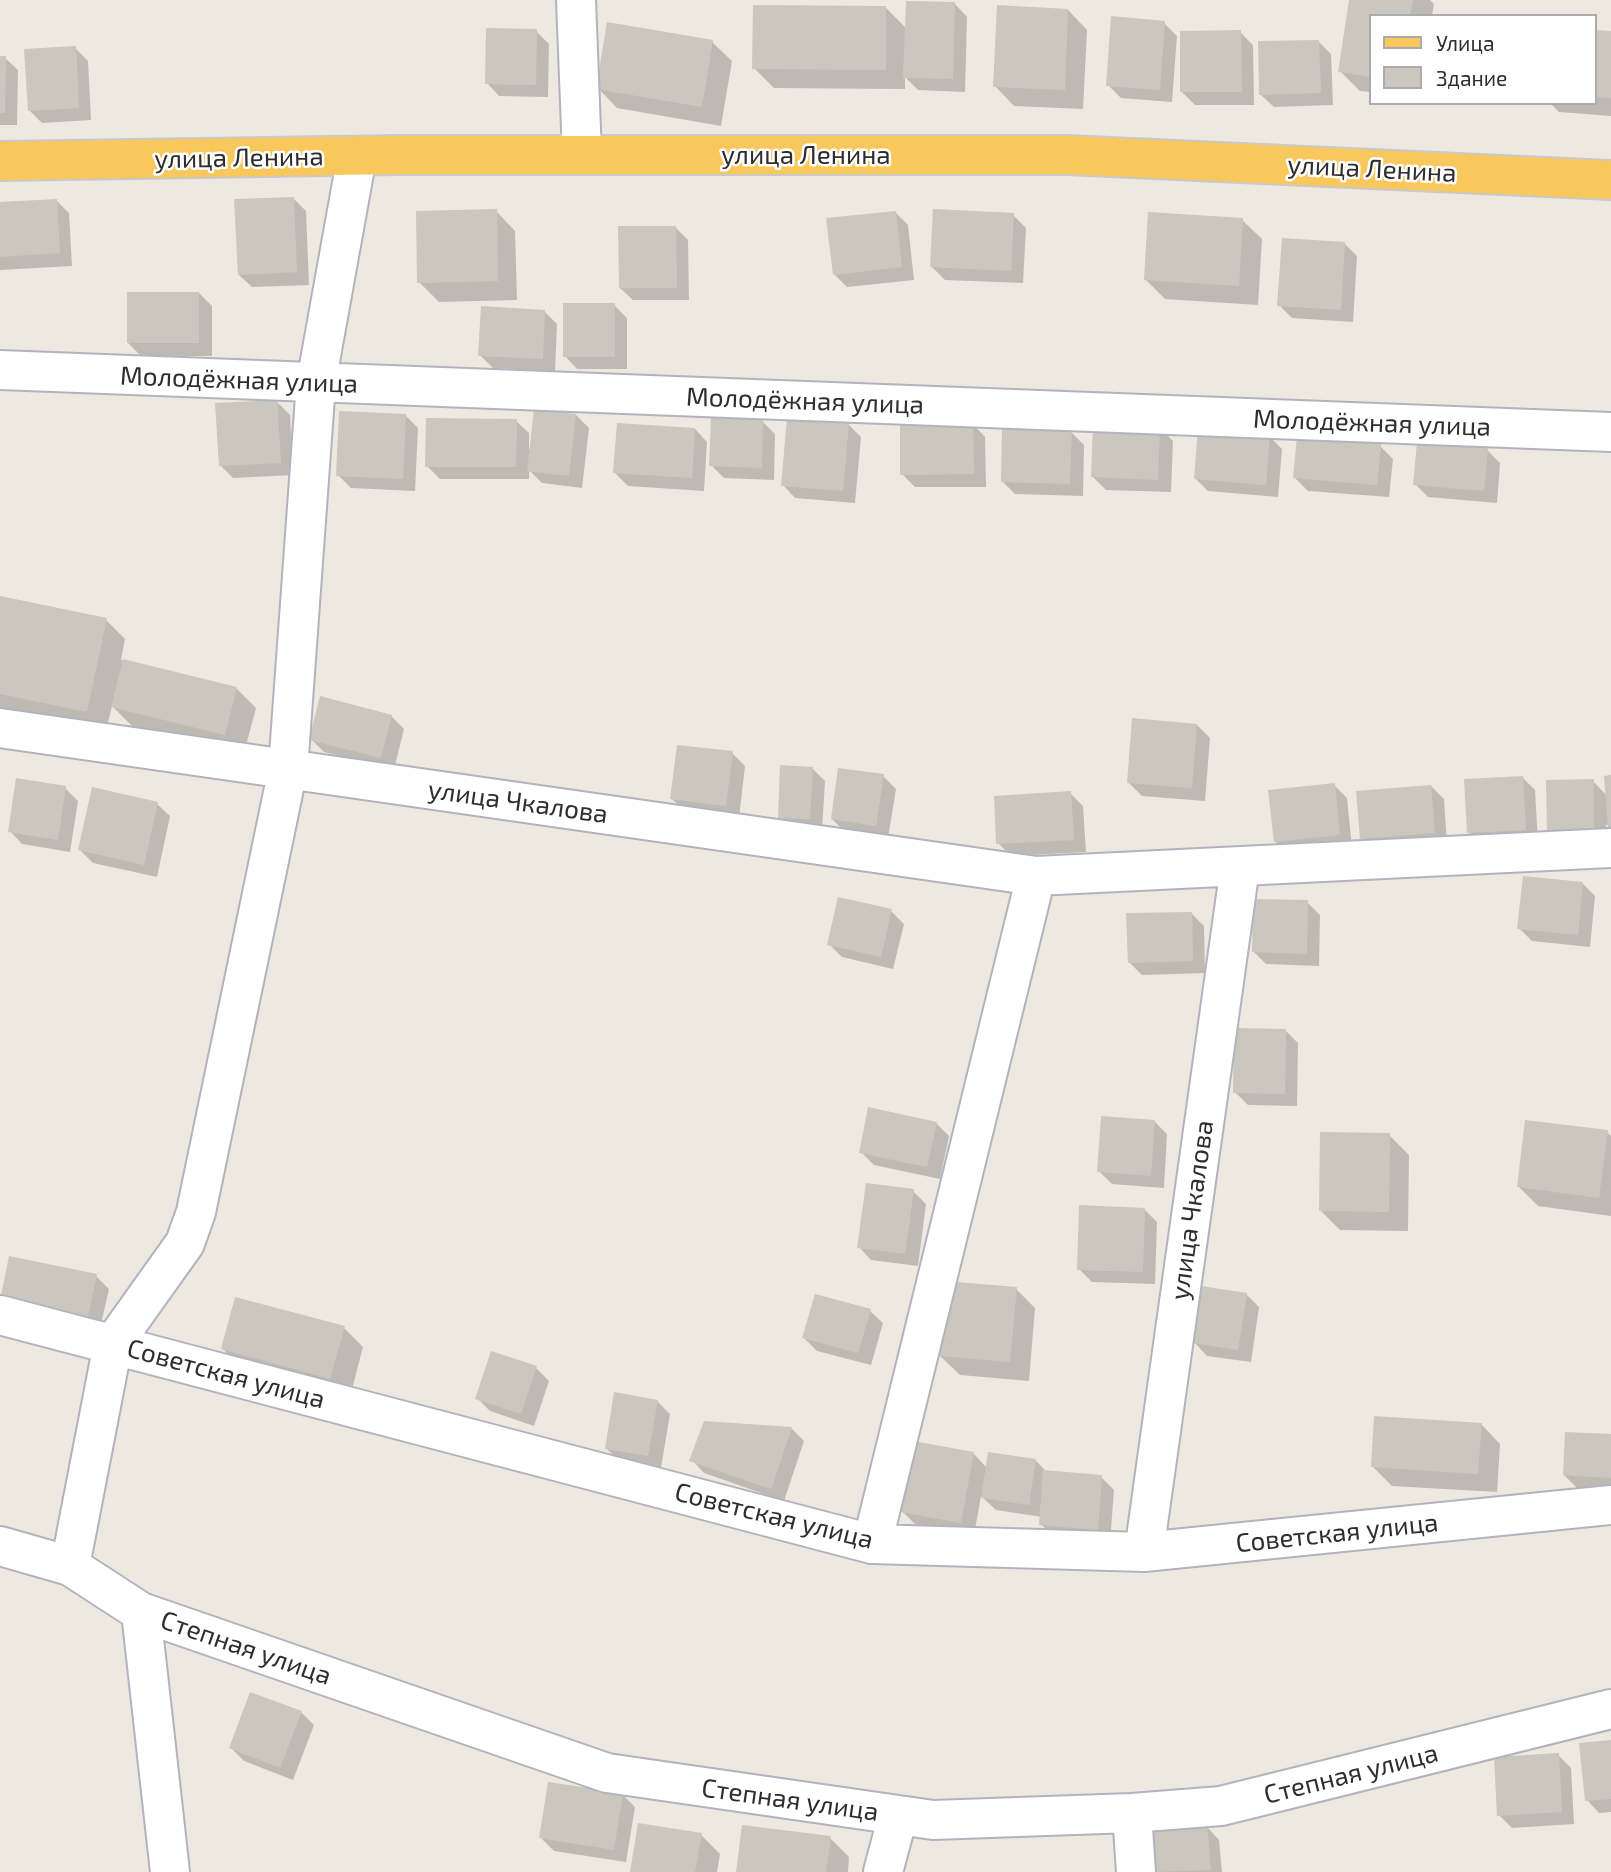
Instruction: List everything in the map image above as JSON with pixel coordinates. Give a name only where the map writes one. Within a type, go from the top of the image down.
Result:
[{"type":"main road","name":"улица Ленина","points":[[0,161],[357,156],[1067,155],[1611,180]]},
{"type":"street","points":[[576,0],[582,155]]},
{"type":"street","points":[[70,1566],[113,1344],[185,1243],[196,1212],[288,769],[316,383],[357,156]]},
{"type":"street","name":"Молодёжная улица","points":[[0,370],[1611,432]]},
{"type":"street","name":"улица Чкалова","points":[[0,728],[1036,876],[1611,848]]},
{"type":"street","name":"улица Чкалова","points":[[1144,1552],[1240,867]]},
{"type":"street","points":[[872,1544],[1036,876]]},
{"type":"street","name":"Советская улица","points":[[0,1315],[872,1544],[1144,1552],[1611,1505]]},
{"type":"street","name":"Степная улица","points":[[0,1546],[70,1566],[141,1612],[607,1773],[933,1820],[1221,1806],[1611,1709]]},
{"type":"street","points":[[141,1612],[170,1872]]},
{"type":"street","points":[[1132,1812],[1136,1872]]},
{"type":"street","points":[[883,1872],[898,1816]]},
{"type":"building","points":[[1349,0],[1413,0],[1410,14],[1370,14],[1370,77],[1338,72]]},
{"type":"building","points":[[906,1],[955,2],[953,79],[903,78]]},
{"type":"building","points":[[753,5],[886,6],[886,70],[752,69]]},
{"type":"building","points":[[997,5],[1068,9],[1065,90],[993,87]]},
{"type":"building","points":[[1111,16],[1165,21],[1160,90],[1106,86]]},
{"type":"building","points":[[607,22],[713,40],[702,107],[596,89]]},
{"type":"building","points":[[486,28],[537,29],[536,85],[485,84]]},
{"type":"building","points":[[1241,30],[1242,92],[1180,92],[1180,31]]},
{"type":"building","points":[[1597,30],[1611,31],[1611,98],[1597,97]]},
{"type":"building","points":[[1319,40],[1321,93],[1259,95],[1258,41]]},
{"type":"building","points":[[76,46],[79,108],[28,111],[24,49]]},
{"type":"building","points":[[0,56],[6,56],[5,113],[0,113]]},
{"type":"building","points":[[294,197],[297,272],[238,275],[234,199]]},
{"type":"building","points":[[57,199],[60,253],[0,257],[0,202]]},
{"type":"building","points":[[497,209],[498,281],[417,283],[416,211]]},
{"type":"building","points":[[933,209],[1014,213],[1011,271],[930,267]]},
{"type":"building","points":[[896,211],[902,267],[833,275],[826,218]]},
{"type":"building","points":[[1148,212],[1243,218],[1239,286],[1144,280]]},
{"type":"building","points":[[618,226],[676,226],[677,288],[619,288]]},
{"type":"building","points":[[1282,238],[1345,242],[1341,310],[1277,306]]},
{"type":"building","points":[[127,292],[199,292],[199,343],[127,343]]},
{"type":"building","points":[[563,303],[615,303],[615,357],[563,357]]},
{"type":"building","points":[[481,306],[545,310],[543,359],[478,356]]},
{"type":"building","points":[[277,400],[281,463],[219,466],[215,403]]},
{"type":"building","points":[[534,409],[576,414],[569,476],[527,471]]},
{"type":"building","points":[[339,411],[406,414],[403,479],[336,476]]},
{"type":"building","points":[[426,418],[517,419],[516,467],[425,467]]},
{"type":"building","points":[[711,418],[763,419],[762,468],[709,466]]},
{"type":"building","points":[[787,418],[849,423],[843,491],[781,486]]},
{"type":"building","points":[[617,423],[695,428],[692,478],[613,473]]},
{"type":"building","points":[[900,423],[973,423],[974,474],[900,475]]},
{"type":"building","points":[[1093,424],[1160,427],[1158,480],[1091,477]]},
{"type":"building","points":[[1002,428],[1072,430],[1070,484],[1001,482]]},
{"type":"building","points":[[1198,428],[1270,434],[1266,485],[1194,479]]},
{"type":"building","points":[[1297,437],[1381,444],[1377,485],[1293,478]]},
{"type":"building","points":[[1417,442],[1488,448],[1484,491],[1413,485]]},
{"type":"building","points":[[0,596],[107,618],[87,712],[0,694]]},
{"type":"building","points":[[123,659],[237,687],[225,735],[111,707]]},
{"type":"building","points":[[320,696],[392,715],[381,758],[309,740]]},
{"type":"building","points":[[1132,718],[1197,724],[1192,788],[1127,783]]},
{"type":"building","points":[[677,745],[733,751],[726,806],[670,799]]},
{"type":"building","points":[[780,765],[813,767],[810,819],[778,818]]},
{"type":"building","points":[[838,768],[884,774],[876,826],[831,819]]},
{"type":"building","points":[[1611,775],[1611,828],[1608,828],[1604,776]]},
{"type":"building","points":[[1523,776],[1526,830],[1467,833],[1464,779]]},
{"type":"building","points":[[16,778],[66,786],[58,840],[8,832]]},
{"type":"building","points":[[1594,779],[1594,834],[1547,835],[1546,780]]},
{"type":"building","points":[[1335,783],[1340,835],[1274,842],[1268,790]]},
{"type":"building","points":[[1431,785],[1435,833],[1360,839],[1356,791]]},
{"type":"building","points":[[92,787],[158,802],[144,865],[78,850]]},
{"type":"building","points":[[1071,791],[1074,840],[996,844],[994,796]]},
{"type":"building","points":[[1523,876],[1583,882],[1578,935],[1517,929]]},
{"type":"building","points":[[838,897],[892,909],[881,957],[827,945]]},
{"type":"building","points":[[1253,899],[1308,900],[1307,954],[1252,952]]},
{"type":"building","points":[[1192,912],[1193,961],[1128,963],[1126,913]]},
{"type":"building","points":[[1234,1028],[1286,1029],[1285,1094],[1233,1093]]},
{"type":"building","points":[[868,1107],[937,1122],[927,1167],[859,1153]]},
{"type":"building","points":[[1101,1116],[1155,1120],[1151,1176],[1097,1172]]},
{"type":"building","points":[[1525,1120],[1608,1130],[1599,1198],[1517,1187]]},
{"type":"building","points":[[1320,1132],[1390,1133],[1389,1212],[1319,1211]]},
{"type":"building","points":[[866,1183],[914,1189],[905,1254],[857,1248]]},
{"type":"building","points":[[1079,1205],[1145,1208],[1143,1272],[1077,1270]]},
{"type":"building","points":[[9,1256],[97,1274],[87,1321],[0,1301]]},
{"type":"building","points":[[945,1281],[1017,1287],[1010,1362],[939,1356]]},
{"type":"building","points":[[1201,1286],[1247,1293],[1238,1350],[1193,1343]]},
{"type":"building","points":[[815,1294],[871,1309],[858,1353],[802,1338]]},
{"type":"building","points":[[235,1297],[345,1326],[330,1379],[221,1349]]},
{"type":"building","points":[[491,1351],[537,1366],[521,1414],[475,1399]]},
{"type":"building","points":[[614,1392],[658,1400],[648,1456],[605,1449]]},
{"type":"building","points":[[1374,1416],[1482,1423],[1478,1474],[1371,1467]]},
{"type":"building","points":[[704,1421],[792,1427],[771,1489],[689,1461]]},
{"type":"building","points":[[1565,1432],[1611,1434],[1611,1478],[1563,1475]]},
{"type":"building","points":[[913,1441],[974,1452],[961,1523],[900,1512]]},
{"type":"building","points":[[988,1452],[1036,1459],[1029,1505],[981,1498]]},
{"type":"building","points":[[1043,1470],[1102,1475],[1098,1530],[1039,1525]]},
{"type":"building","points":[[250,1692],[302,1711],[280,1768],[229,1748]]},
{"type":"building","points":[[1611,1740],[1611,1799],[1585,1801],[1579,1743]]},
{"type":"building","points":[[1559,1753],[1562,1812],[1497,1816],[1494,1757]]},
{"type":"building","points":[[548,1782],[623,1793],[614,1850],[539,1838]]},
{"type":"building","points":[[638,1823],[702,1833],[695,1872],[630,1872]]},
{"type":"building","points":[[742,1825],[831,1836],[826,1872],[736,1872]]},
{"type":"building","points":[[1207,1825],[1211,1870],[1154,1872],[1151,1829]]}]
